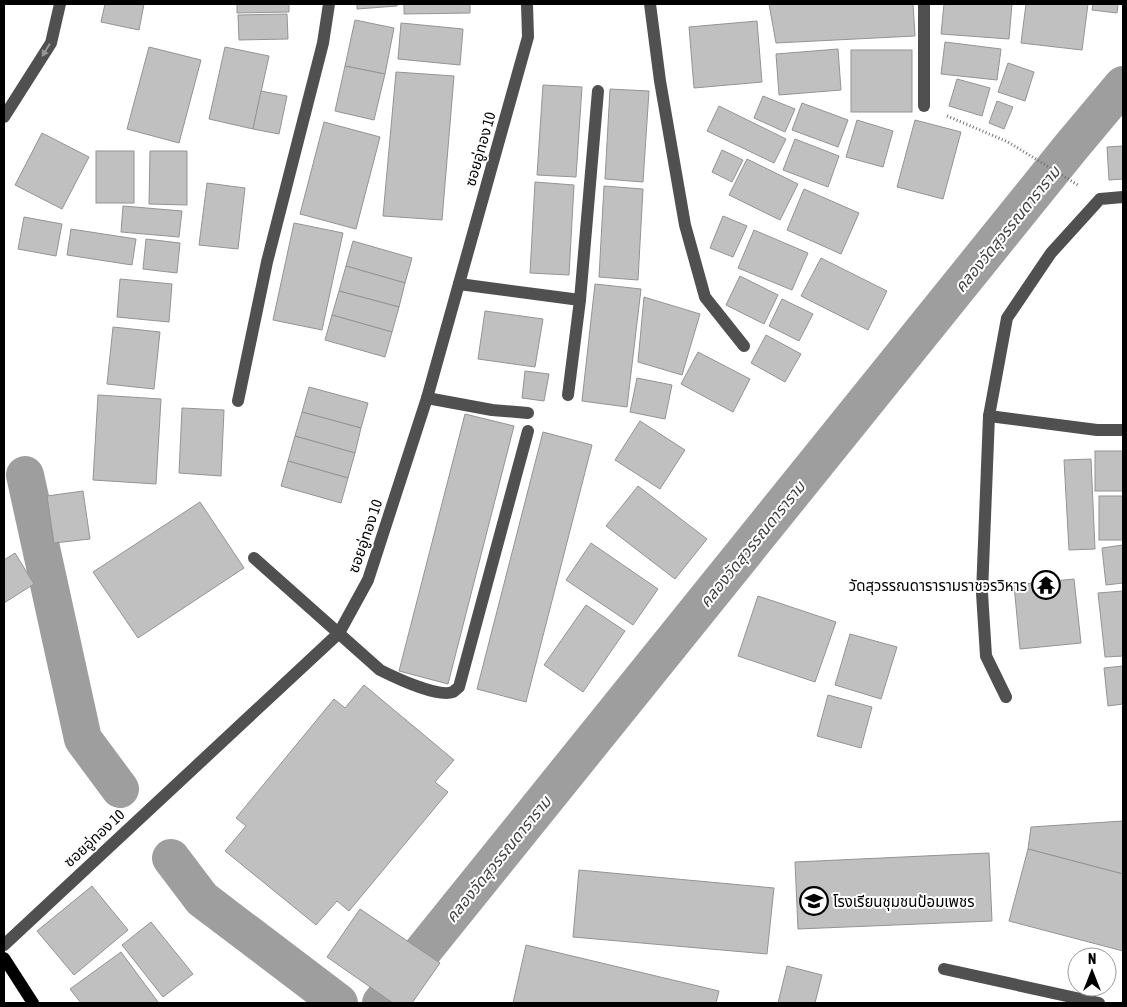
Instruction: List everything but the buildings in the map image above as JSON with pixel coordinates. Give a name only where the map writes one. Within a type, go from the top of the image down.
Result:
[{"type":"main road","points":[[4,958],[33,1003]]},
{"type":"street","points":[[4,117],[51,43],[60,4]]},
{"type":"street","points":[[238,401],[266,262],[323,43],[329,4]]},
{"type":"street","name":"ซอยอู่ทอง 10","points":[[4,945],[339,633],[368,580],[427,398],[528,37],[527,4]]},
{"type":"street","points":[[650,4],[660,81],[685,225],[705,297],[744,346]]},
{"type":"street","points":[[924,4],[924,106]]},
{"type":"street","points":[[568,396],[580,300],[598,91]]},
{"type":"street","points":[[1006,697],[986,656],[982,593],[989,416],[1007,318],[1051,253],[1100,199],[1123,197]]},
{"type":"street","points":[[459,284],[580,300]]},
{"type":"street","points":[[427,398],[492,410],[528,413]]},
{"type":"street","points":[[989,416],[1097,430],[1123,430]]},
{"type":"street","points":[[254,558],[380,670],[403,682],[445,693],[454,692],[459,687],[528,430]]},
{"type":"street","points":[[944,969],[1099,1003]]},
{"type":"path","points":[[924,106],[1008,142],[1080,186]]},
{"type":"waterway","name":"คลองวัดสุวรรณดาราราม","points":[[381,1003],[1123,85]]},
{"type":"waterway","points":[[25,475],[83,739],[120,789]]},
{"type":"waterway","points":[[171,858],[202,899],[339,1003]]},
{"type":"place","name":"วัดสุวรรณดารารามราชวรวิหาร","points":[[1046,585]]},
{"type":"place","name":"โรงเรียนชุมชนป้อมเพชร","points":[[814,901]]}]
